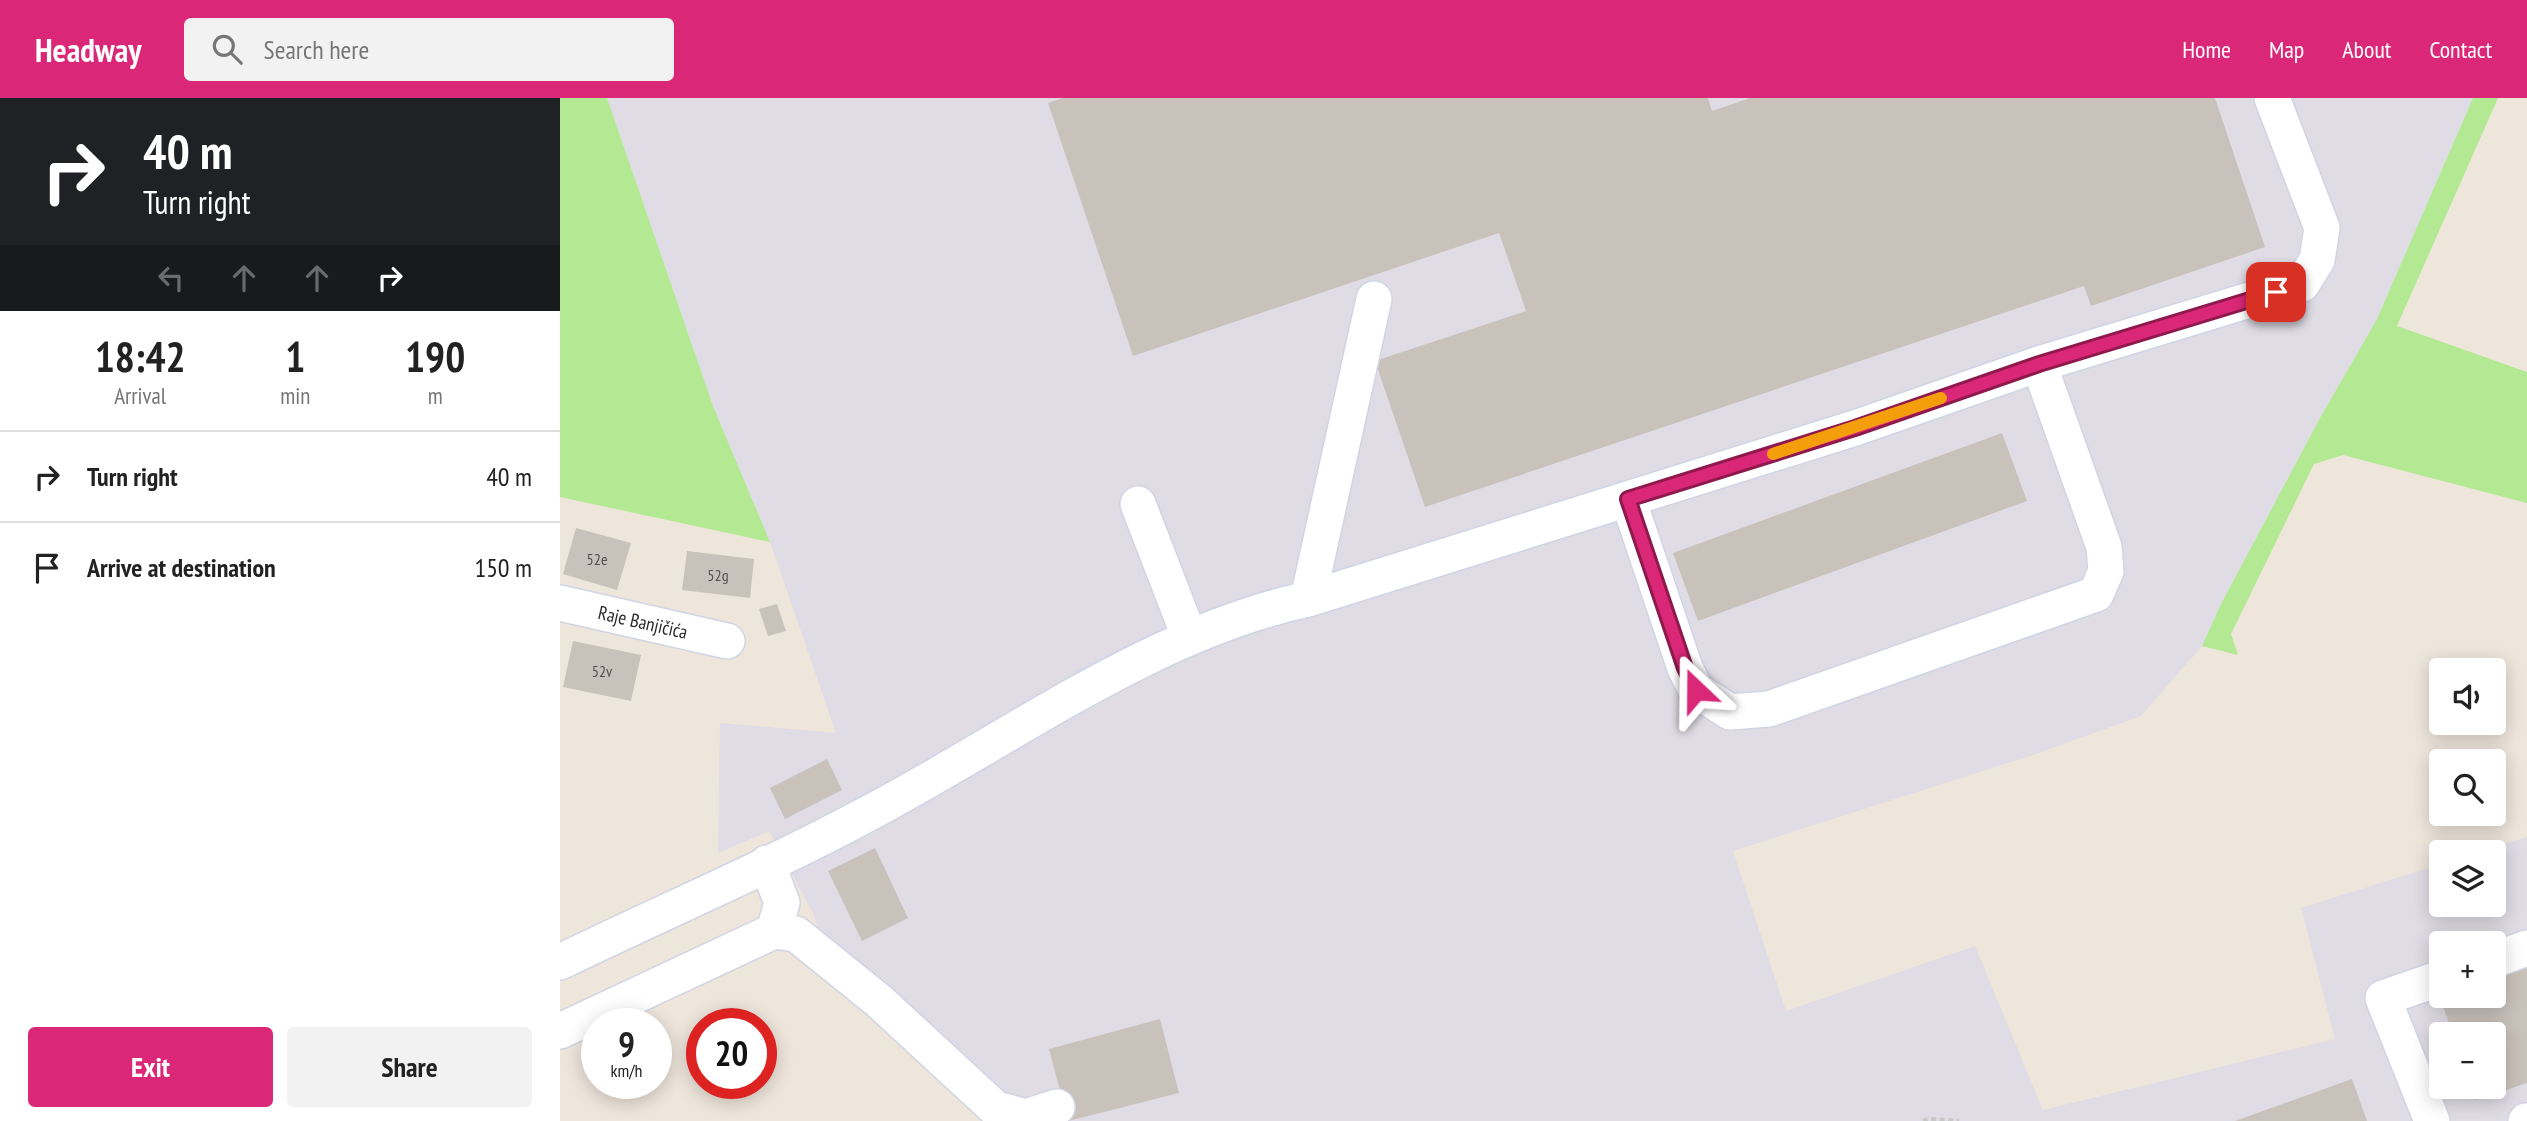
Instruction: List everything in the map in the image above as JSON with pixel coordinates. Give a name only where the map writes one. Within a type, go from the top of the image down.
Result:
[{"type":"street","points":[[560,962],[872,812],[1067,701],[1189,636],[1855,428],[2039,364],[2302,284],[2317,260],[2322,228],[2273,98]]},
{"type":"street","points":[[1308,599],[1374,299]]},
{"type":"street","points":[[1628,499],[1685,668],[1696,690],[1730,712],[1769,709],[2096,594],[2106,571],[2104,547],[2039,364]]},
{"type":"street","points":[[1138,503],[1189,636]]},
{"type":"street","name":"Raje Banjičića","points":[[560,603],[727,641]]},
{"type":"street","points":[[767,863],[782,903],[774,931]]},
{"type":"street","points":[[560,1031],[774,931],[796,934],[879,1001],[996,1109],[1026,1117],[1057,1107]]},
{"type":"street","points":[[2506,956],[2527,948]]},
{"type":"street","points":[[2429,982],[2383,998],[2432,1121]]},
{"type":"path","points":[[1923,1121],[1959,1121]]},
{"type":"shaded area","points":[[607,98],[2473,98],[2377,319],[2320,418],[2221,604],[2202,646],[2141,716],[2036,754],[1733,851],[1786,1011],[1975,946],[2043,1110],[2335,1039],[2301,908],[2429,868],[2429,917],[2506,917],[2506,844],[2527,837],[2527,1121],[998,1121],[833,976],[814,915],[769,831],[718,853],[720,723],[836,733],[770,542],[713,406]]},
{"type":"green space","points":[[560,98],[607,98],[713,406],[770,542],[560,497]]},
{"type":"green space","points":[[2473,98],[2498,98],[2397,326],[2527,372],[2527,503],[2343,455],[2314,464],[2231,634],[2238,655],[2202,646],[2221,604],[2320,418],[2377,319]]},
{"type":"building","points":[[1063,98],[1708,98],[1712,111],[1750,98],[2215,98],[2265,247],[2091,306],[2084,286],[1425,507],[1375,361],[1526,311],[1499,233],[1133,356],[1048,103]]},
{"type":"building","points":[[2002,433],[2027,501],[1698,621],[1673,553]]},
{"type":"building","points":[[576,528],[631,543],[617,590],[563,574]]},
{"type":"building","points":[[687,551],[754,559],[750,598],[682,590]]},
{"type":"building","points":[[777,604],[786,631],[768,636],[759,609]]},
{"type":"building","points":[[573,641],[641,655],[631,701],[563,687]]},
{"type":"building","points":[[827,759],[842,790],[785,819],[770,788]]},
{"type":"building","points":[[875,848],[908,918],[862,941],[828,871]]},
{"type":"building","points":[[2527,962],[2527,1083],[2506,1090],[2506,1022],[2449,1022],[2444,1008],[2506,1008],[2506,969]]},
{"type":"building","points":[[1160,1019],[1179,1093],[1068,1121],[1049,1049]]},
{"type":"building","points":[[2352,1079],[2367,1121],[2235,1121]]},
{"type":"slow traffic","points":[[1773,454],[1941,398]]},
{"type":"route","points":[[1696,690],[1685,668],[1628,499],[1855,428],[2039,364],[2276,292]]}]
